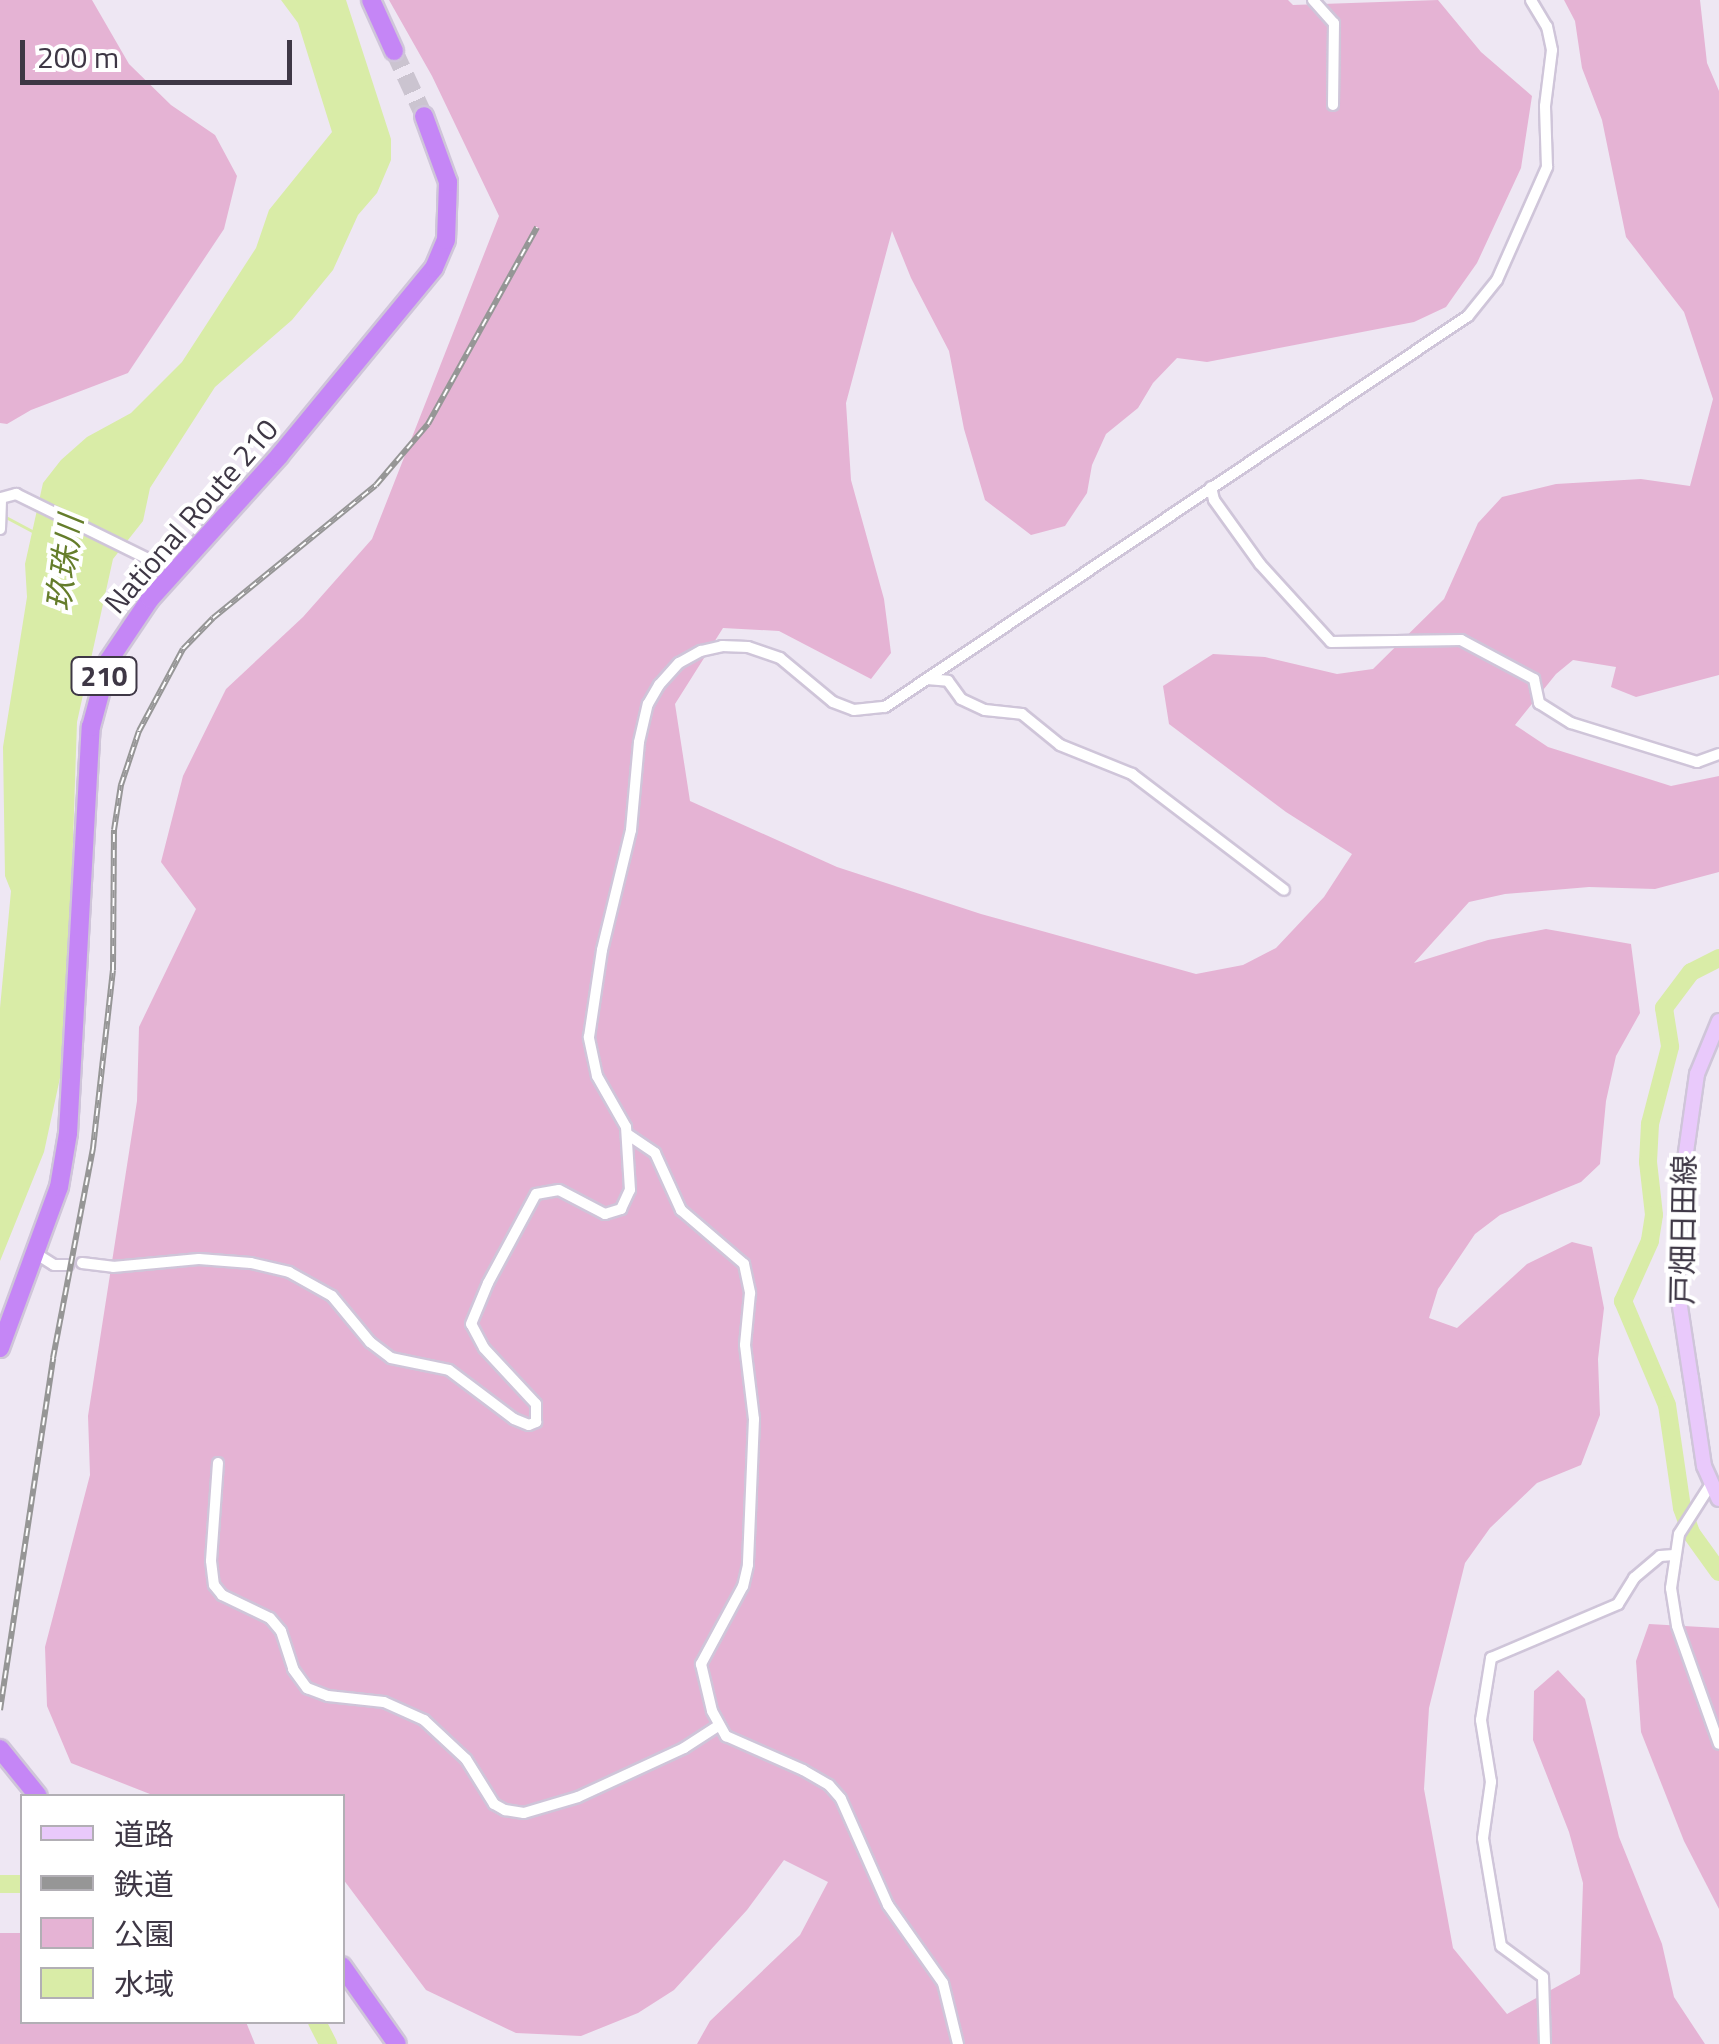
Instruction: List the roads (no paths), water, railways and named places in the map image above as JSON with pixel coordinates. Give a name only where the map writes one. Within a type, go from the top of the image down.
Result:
[{"type":"highway","points":[[370,0],[394,52]]},
{"type":"highway","name":"National Route 210","points":[[0,1348],[58,1188],[68,1133],[91,727],[108,660],[177,567],[279,456],[434,268],[446,240],[448,182],[424,116]]},
{"type":"highway","points":[[0,1749],[36,1794]]},
{"type":"highway","points":[[345,1970],[397,2044]]},
{"type":"main road","name":"戸畑日田線","points":[[1719,1022],[1697,1074],[1677,1216],[1677,1287],[1704,1466],[1719,1498]]},
{"type":"street","points":[[1313,0],[1334,23],[1333,105]]},
{"type":"street","points":[[82,1263],[113,1267],[199,1259],[251,1263],[289,1272],[332,1296],[378,1350],[398,1360],[448,1370],[514,1419],[529,1425],[540,1418],[536,1404],[477,1339],[473,1317],[525,1210],[540,1192],[559,1190],[605,1214],[622,1210],[632,1176],[627,1134],[598,1078],[589,1037],[602,950],[631,830],[637,749],[648,704],[659,685],[678,664],[722,646],[748,646],[780,658],[833,702],[854,710],[885,707],[1468,316],[1484,300],[1546,167],[1545,106],[1552,50],[1547,27],[1531,0]]},
{"type":"street","points":[[1211,487],[1214,500],[1260,564],[1331,642],[1461,640],[1534,679],[1539,704],[1571,723],[1697,762],[1719,754]]},
{"type":"street","points":[[0,529],[1,498],[16,494],[146,558],[177,567]]},
{"type":"street","points":[[926,679],[948,681],[961,699],[986,710],[1022,714],[1060,745],[1132,774],[1284,890]]},
{"type":"street","points":[[627,1134],[645,1142],[656,1153],[681,1210],[744,1264],[750,1293],[745,1345],[754,1419],[748,1564],[744,1586],[701,1664],[718,1726],[744,1746],[828,1785],[841,1799],[888,1904],[943,1983],[958,2044]]},
{"type":"street","points":[[35,1254],[54,1265],[68,1266]]},
{"type":"street","points":[[218,1463],[220,1478],[211,1539],[214,1586],[222,1595],[270,1618],[281,1631],[293,1669],[307,1688],[328,1696],[384,1702],[424,1720],[466,1759],[494,1804],[504,1810],[524,1814],[578,1797],[684,1748],[718,1726]]},
{"type":"street","points":[[1710,1484],[1684,1522],[1674,1554],[1672,1588],[1677,1626],[1719,1744]]},
{"type":"street","points":[[1545,2044],[1543,1976],[1501,1946],[1482,1838],[1491,1782],[1481,1720],[1491,1658],[1618,1604],[1634,1578],[1660,1556],[1674,1554]]},
{"type":"water","points":[[281,0],[346,0],[391,139],[391,160],[377,193],[358,215],[333,270],[292,320],[215,387],[150,488],[143,521],[113,559],[77,722],[66,1050],[44,1152],[0,1261],[0,1008],[11,891],[5,876],[3,747],[27,597],[25,564],[43,483],[87,437],[131,413],[182,362],[256,248],[269,210],[332,132],[298,23]]},
{"type":"waterway","points":[[6,517],[34,532]]},
{"type":"waterway","points":[[1719,958],[1691,972],[1664,1008],[1670,1047],[1650,1124],[1648,1162],[1654,1215],[1650,1241],[1623,1301],[1667,1405],[1682,1508],[1691,1533],[1719,1572]]},
{"type":"waterway","name":"玖珠川","points":[[0,1884],[20,1884]]},
{"type":"waterway","name":"玖珠川","points":[[318,2024],[328,2044]]},
{"type":"tunnel","points":[[394,51],[424,116]]},
{"type":"railway","points":[[0,1710],[53,1358],[93,1148],[113,970],[114,830],[121,785],[139,731],[183,649],[213,618],[376,485],[428,424],[537,227]]}]
